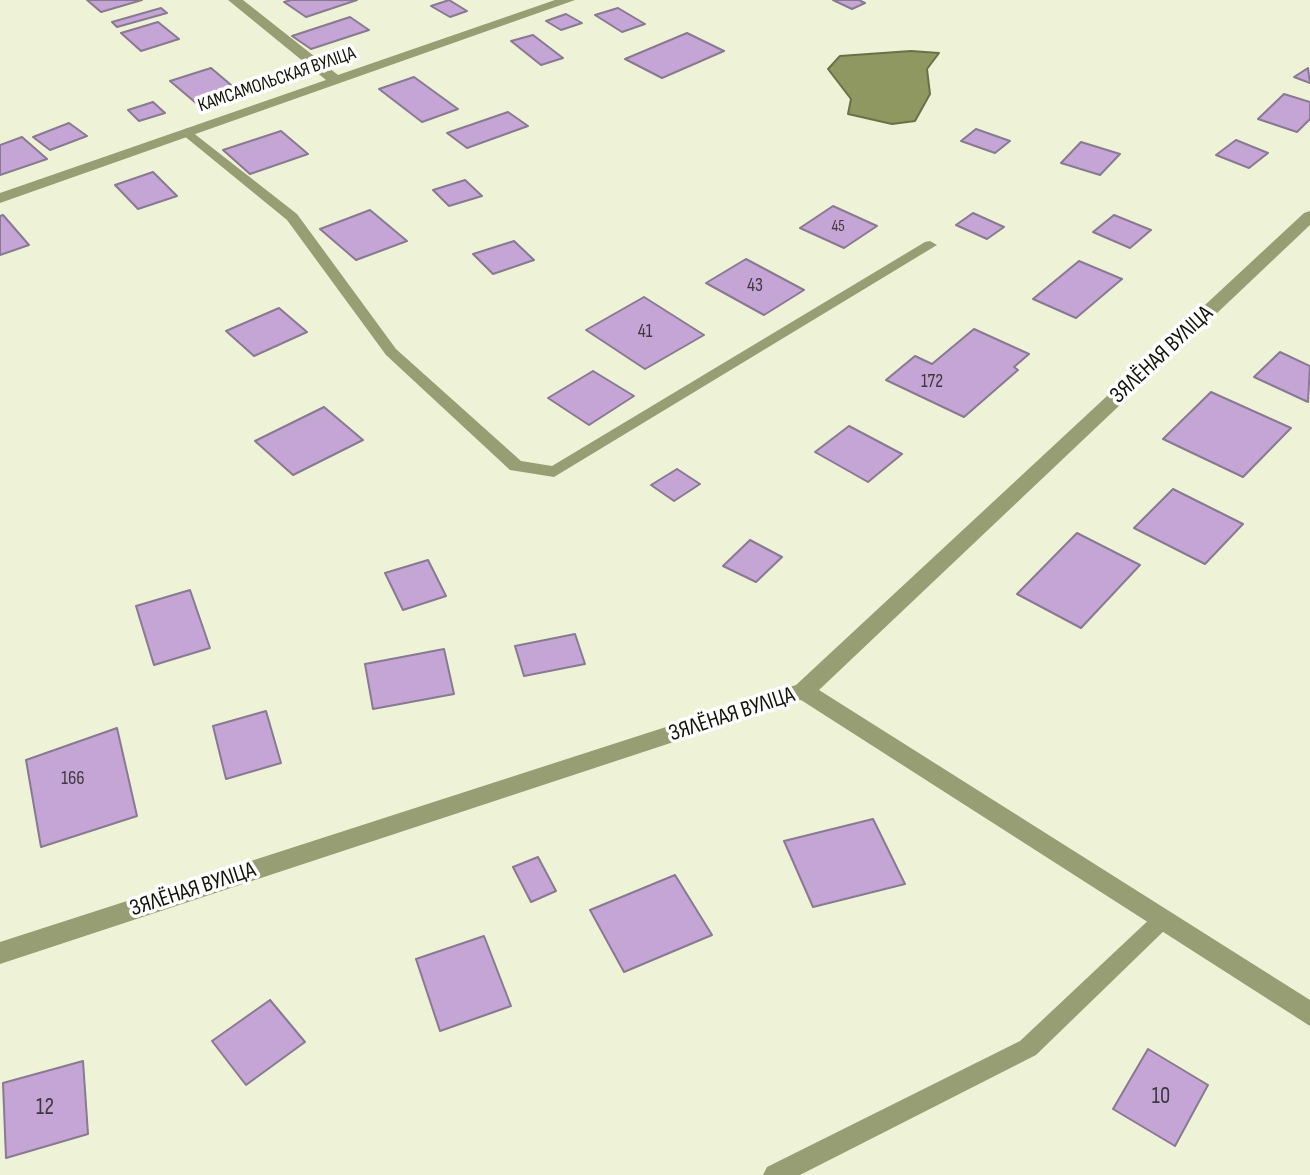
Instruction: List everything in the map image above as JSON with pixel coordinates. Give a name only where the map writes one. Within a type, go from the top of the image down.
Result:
[{"type":"street","points":[[235,0],[335,80]]},
{"type":"street","name":"КАМСАМОЛЬСКАЯ ВУЛІЦА","points":[[0,198],[568,0]]},
{"type":"street","name":"ЗЯЛЁНАЯ ВУЛІЦА","points":[[0,953],[804,691],[1310,216]]},
{"type":"street","points":[[804,691],[1310,1014]]},
{"type":"lane","points":[[187,132],[292,218],[391,352],[468,424],[516,466],[554,472],[930,245]]},
{"type":"lane","points":[[775,1175],[1028,1048],[1161,921]]},
{"type":"shaded area","points":[[911,51],[939,53],[927,69],[930,94],[915,121],[892,124],[848,114],[851,99],[828,69],[840,56]]},
{"type":"building","points":[[87,0],[142,0],[101,12]]},
{"type":"building","points":[[357,0],[306,17],[284,2]]},
{"type":"building","points":[[449,0],[467,11],[450,17],[431,6]]},
{"type":"building","points":[[833,0],[859,0],[865,3],[852,9]]},
{"type":"building","points":[[161,8],[167,13],[117,27],[112,22]]},
{"type":"building","points":[[618,8],[645,24],[622,32],[595,15]]},
{"type":"building","points":[[566,14],[582,23],[561,30],[546,21]]},
{"type":"building","points":[[350,17],[369,30],[311,49],[292,36]]},
{"type":"building","points":[[158,22],[179,39],[141,51],[121,33]]},
{"type":"building","points":[[687,33],[724,51],[662,78],[625,59]]},
{"type":"building","points":[[533,35],[563,58],[541,65],[511,41]]},
{"type":"building","points":[[211,68],[237,90],[196,103],[170,81]]},
{"type":"building","points":[[1308,68],[1310,83],[1294,77]]},
{"type":"building","points":[[414,77],[458,109],[422,122],[379,89]]},
{"type":"building","points":[[1284,94],[1310,102],[1310,119],[1297,132],[1258,119]]},
{"type":"building","points":[[153,102],[165,113],[139,121],[128,110]]},
{"type":"building","points":[[508,112],[528,126],[467,148],[447,133]]},
{"type":"building","points":[[69,123],[87,136],[50,150],[33,137]]},
{"type":"building","points":[[976,129],[1010,141],[995,153],[961,141]]},
{"type":"building","points":[[281,131],[308,154],[250,174],[223,150]]},
{"type":"building","points":[[22,137],[47,159],[0,175],[0,145]]},
{"type":"building","points":[[1236,140],[1268,153],[1249,168],[1216,155]]},
{"type":"building","points":[[1081,142],[1120,154],[1100,175],[1061,163]]},
{"type":"building","points":[[153,172],[177,196],[138,209],[115,185]]},
{"type":"building","points":[[465,180],[482,196],[449,206],[433,190]]},
{"type":"building","points":[[833,206],[877,226],[844,248],[800,228]]},
{"type":"building","points":[[370,210],[407,241],[356,260],[320,229]]},
{"type":"building","points":[[973,213],[1004,227],[987,239],[956,225]]},
{"type":"building","points":[[3,215],[29,245],[0,255],[0,216]]},
{"type":"building","points":[[1114,215],[1151,230],[1130,248],[1093,232]]},
{"type":"building","points":[[514,241],[534,260],[493,274],[473,254]]},
{"type":"building","points":[[746,259],[804,290],[764,315],[706,283]]},
{"type":"building","points":[[1079,261],[1122,279],[1076,318],[1033,299]]},
{"type":"building","points":[[644,297],[704,335],[645,369],[586,330]]},
{"type":"building","points":[[279,308],[307,332],[254,356],[226,331]]},
{"type":"building","points":[[974,329],[1029,354],[1014,367],[1018,370],[964,417],[886,380],[915,356],[932,364]]},
{"type":"building","points":[[1280,352],[1310,366],[1308,402],[1254,377]]},
{"type":"building","points":[[593,371],[634,396],[589,425],[548,398]]},
{"type":"building","points":[[1211,392],[1291,428],[1243,477],[1163,439]]},
{"type":"building","points":[[324,407],[363,440],[293,475],[255,441]]},
{"type":"building","points":[[849,426],[902,454],[868,482],[815,452]]},
{"type":"building","points":[[677,469],[700,484],[674,501],[651,485]]},
{"type":"building","points":[[1173,489],[1243,524],[1205,564],[1134,528]]},
{"type":"building","points":[[1077,533],[1140,565],[1081,628],[1017,594]]},
{"type":"building","points":[[750,540],[782,557],[756,582],[723,566]]},
{"type":"building","points":[[428,560],[446,596],[403,610],[385,573]]},
{"type":"building","points":[[190,590],[210,648],[154,665],[136,606]]},
{"type":"building","points":[[575,634],[585,664],[524,676],[515,646]]},
{"type":"building","points":[[444,649],[454,694],[373,709],[365,664]]},
{"type":"building","points":[[266,711],[281,763],[226,779],[213,726]]},
{"type":"building","points":[[117,728],[137,816],[41,847],[26,760]]},
{"type":"building","points":[[873,819],[905,884],[813,907],[784,841]]},
{"type":"building","points":[[538,857],[556,891],[531,902],[513,867]]},
{"type":"building","points":[[675,875],[712,935],[624,972],[590,910]]},
{"type":"building","points":[[484,936],[511,1006],[440,1031],[416,959]]},
{"type":"building","points":[[270,1000],[305,1042],[246,1085],[212,1041]]},
{"type":"building","points":[[1148,1049],[1208,1085],[1175,1146],[1113,1109]]},
{"type":"building","points":[[83,1061],[88,1134],[6,1158],[3,1083]]}]
